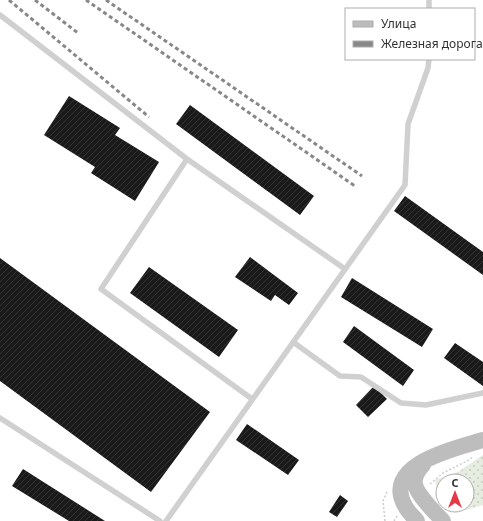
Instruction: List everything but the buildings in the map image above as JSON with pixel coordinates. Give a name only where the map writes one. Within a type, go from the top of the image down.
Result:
[{"type":"main road","points":[[417,521],[405,506],[401,492],[405,476],[412,469],[426,460],[440,454],[480,447]]},
{"type":"main road","points":[[426,460],[417,472],[415,485],[417,491],[439,517]]},
{"type":"lane","points":[[0,15],[187,159],[345,269]]},
{"type":"lane","points":[[166,521],[405,185],[408,124],[428,68],[429,60]]},
{"type":"lane","points":[[187,159],[101,289],[252,399]]},
{"type":"lane","points":[[293,342],[340,376],[361,377],[401,403],[426,405],[483,393]]},
{"type":"lane","points":[[0,418],[160,521]]},
{"type":"path","points":[[427,486],[443,473],[467,461],[480,447]]},
{"type":"shaded area","points":[[483,455],[483,505],[475,507],[475,473],[455,473]]},
{"type":"railway","points":[[9,0],[149,117]]},
{"type":"railway","points":[[35,0],[78,33]]},
{"type":"railway","points":[[86,0],[355,186]]},
{"type":"railway","points":[[106,0],[362,176]]}]
